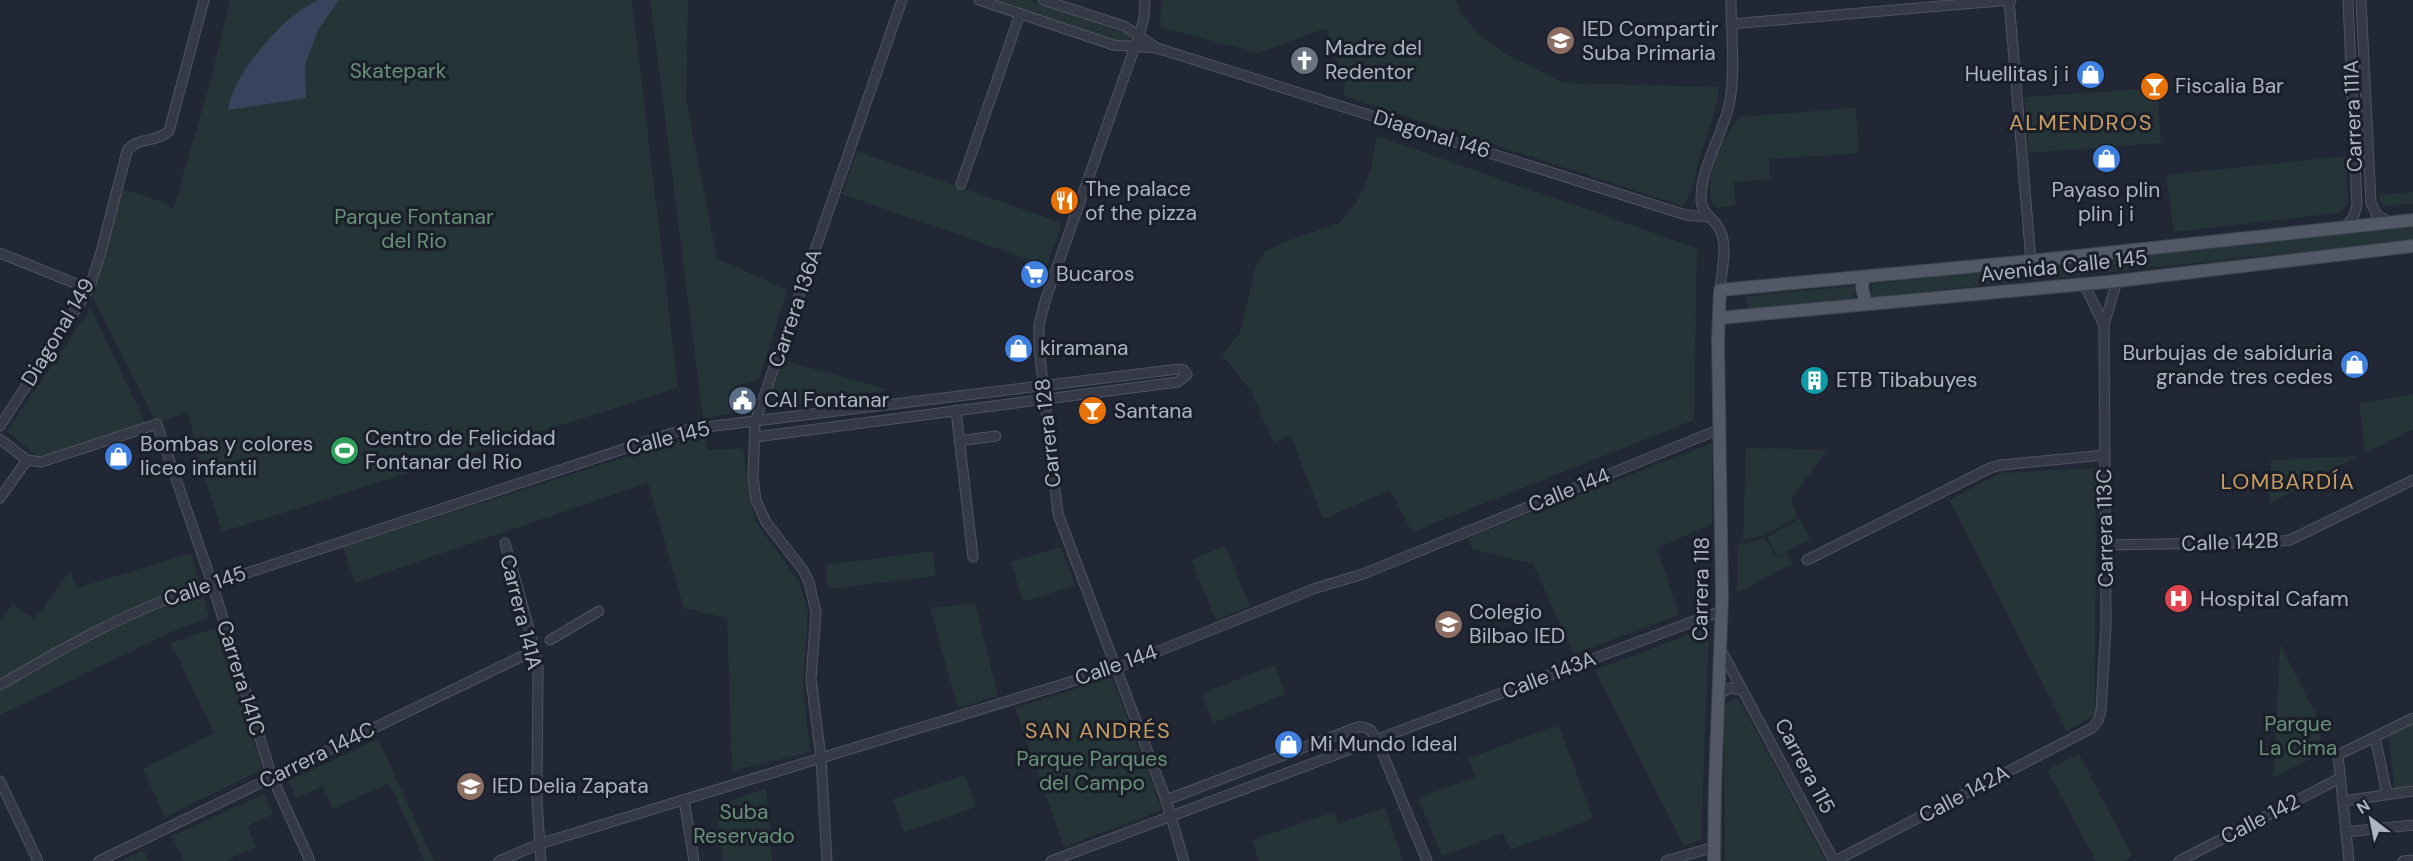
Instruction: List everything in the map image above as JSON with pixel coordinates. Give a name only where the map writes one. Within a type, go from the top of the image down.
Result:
[{"type":"main road","name":"Avenida Calle 145","points":[[1720,290],[2031,261],[2413,220]]},
{"type":"main road","name":"Avenida Calle 145","points":[[1719,318],[2117,281],[2413,246]]},
{"type":"main road","points":[[1864,277],[1862,288],[1866,304]]},
{"type":"main road","points":[[1719,318],[1720,290]]},
{"type":"main road","name":"Carrera 118","points":[[1714,861],[1721,610],[1719,318]]},
{"type":"street","name":"Diagonal 149","points":[[0,426],[89,289],[126,151],[132,144],[158,138],[169,131],[204,0]]},
{"type":"street","name":"Carrera 136A","points":[[828,861],[821,758],[811,679],[817,623],[813,597],[803,570],[760,512],[754,489],[755,422],[902,0]]},
{"type":"street","name":"Diagonal 146","points":[[979,0],[1113,45],[1157,48],[1686,215],[1707,216]]},
{"type":"street","name":"Diagonal 146","points":[[1043,0],[1124,26],[1157,48]]},
{"type":"street","name":"Carrera 128","points":[[1145,0],[1144,18],[1139,35],[1070,226],[1041,315],[1038,336],[1058,514],[1166,800],[1184,861]]},
{"type":"street","points":[[1720,290],[1722,236],[1715,223],[1707,216],[1701,200],[1703,182],[1731,98],[1731,0]]},
{"type":"street","points":[[1731,24],[2010,0],[2031,261]]},
{"type":"street","name":"Carrera 111A","points":[[2344,228],[2353,218],[2357,205],[2348,0]]},
{"type":"street","name":"Carrera 111A","points":[[2361,0],[2371,203],[2378,215],[2391,223]]},
{"type":"street","points":[[961,184],[1020,14]]},
{"type":"street","points":[[0,254],[89,289]]},
{"type":"street","name":"Carrera 113C","points":[[2092,728],[2102,711],[2106,625],[2104,325],[2117,281]]},
{"type":"street","name":"Carrera 113C","points":[[2084,284],[2104,325]]},
{"type":"street","name":"Calle 145","points":[[0,685],[123,616],[212,583],[654,438],[690,429],[1043,384],[1178,369],[1184,370],[1187,375],[1178,382],[755,437]]},
{"type":"street","points":[[956,410],[973,557]]},
{"type":"street","name":"Carrera 141C","points":[[27,460],[50,461],[157,424],[212,583],[272,777],[310,861]]},
{"type":"street","name":"Calle 144","points":[[499,861],[539,844],[1116,668],[1316,588],[1363,574],[1720,429]]},
{"type":"street","points":[[959,441],[996,436]]},
{"type":"street","points":[[0,439],[27,460],[0,498]]},
{"type":"street","points":[[1807,560],[1990,468],[2104,455]]},
{"type":"street","name":"Calle 142B","points":[[2106,545],[2290,540],[2413,480]]},
{"type":"street","name":"Carrera 141A","points":[[505,543],[535,650],[538,679],[539,860]]},
{"type":"street","name":"Calle 143A","points":[[1051,861],[1721,610]]},
{"type":"street","points":[[550,640],[598,611]]},
{"type":"street","name":"Carrera 115","points":[[1720,648],[1835,861]]},
{"type":"street","name":"Carrera 144C","points":[[99,861],[535,650]]},
{"type":"street","points":[[1718,695],[1729,688],[1742,690]]},
{"type":"street","points":[[2349,861],[2338,755],[2413,718]]},
{"type":"street","points":[[1166,800],[1358,727],[1366,727],[1377,740],[1427,861]]},
{"type":"street","name":"Calle 142A","points":[[1835,861],[2092,728]]},
{"type":"street","points":[[2375,737],[2387,794]]},
{"type":"street","name":"Calle 142","points":[[2179,861],[2340,778]]},
{"type":"street","points":[[0,781],[38,861]]},
{"type":"street","points":[[2343,801],[2413,791]]},
{"type":"street","points":[[684,800],[694,861]]},
{"type":"street","points":[[2346,832],[2413,825]]},
{"type":"street","points":[[1666,861],[1714,847]]},
{"type":"street","points":[[2403,861],[2413,860]]},
{"type":"green space","name":"Parque Fontanar del Rio","points":[[230,0],[632,0],[678,388],[222,532],[199,461],[188,411],[157,424],[89,289],[117,187],[166,203],[173,210],[209,86]]},
{"type":"green space","points":[[650,0],[688,0],[686,99],[717,258],[787,290],[759,380],[735,386],[736,413],[703,419]]},
{"type":"green space","points":[[991,0],[1028,0],[1131,35],[1129,43],[1103,38]]},
{"type":"green space","points":[[1161,0],[1456,0],[1459,10],[1479,34],[1504,53],[1564,83],[1719,87],[1718,96],[1692,188],[1683,206],[1343,96],[1345,82],[1326,28],[1258,53],[1160,27]]},
{"type":"green space","points":[[2157,88],[2161,143],[2029,153],[2024,97]]},
{"type":"green space","points":[[1856,108],[1859,153],[1769,159],[1770,179],[1734,182],[1736,205],[1717,207],[1713,204],[1710,182],[1715,159],[1738,117]]},
{"type":"green space","points":[[1377,136],[1697,248],[1694,420],[1412,532],[1390,490],[1323,519],[1290,434],[1274,444],[1251,391],[1222,355],[1240,333],[1255,268],[1265,252],[1279,244],[1339,223],[1358,200],[1370,172]]},
{"type":"green space","points":[[857,151],[1062,223],[1047,266],[842,194]]},
{"type":"green space","points":[[2346,156],[2348,204],[2338,213],[2174,232],[2166,175]]},
{"type":"green space","points":[[2413,192],[2413,204],[2386,206],[2381,203],[2378,195]]},
{"type":"green space","points":[[2413,227],[2413,240],[1873,297],[1871,284]]},
{"type":"green space","points":[[1854,286],[1855,301],[1748,310],[1747,296]]},
{"type":"green space","points":[[91,308],[145,422],[39,458],[7,431]]},
{"type":"green space","points":[[782,360],[889,390],[780,407],[774,403],[770,392]]},
{"type":"green space","points":[[2413,394],[2413,429],[2365,453],[2359,403]]},
{"type":"green space","points":[[705,436],[707,450],[743,448],[755,521],[799,582],[808,610],[803,685],[810,752],[732,771],[727,618],[684,608],[648,483],[355,583],[343,547],[686,438]]},
{"type":"green space","points":[[1712,443],[1712,524],[1657,548],[1679,615],[1574,654],[1533,564],[1472,549],[1468,538]]},
{"type":"green space","points":[[1746,448],[1827,450],[1791,499],[1797,517],[1765,535],[1743,540]]},
{"type":"green space","points":[[2358,456],[2269,504],[2271,460]]},
{"type":"green space","points":[[2096,468],[2095,715],[2067,731],[1949,500],[2000,473]]},
{"type":"green space","points":[[1800,518],[1810,539],[1777,557],[1767,537]]},
{"type":"green space","points":[[1765,538],[1776,558],[1787,553],[1792,564],[1737,593],[1737,545]]},
{"type":"green space","points":[[1225,546],[1250,606],[1216,620],[1191,560]]},
{"type":"green space","points":[[1061,547],[1075,585],[1023,602],[1011,562]]},
{"type":"green space","points":[[933,551],[936,576],[828,589],[825,565]]},
{"type":"green space","points":[[191,553],[209,617],[167,634],[0,715],[0,621],[12,604],[35,619],[70,571],[77,588]]},
{"type":"green space","points":[[975,603],[998,696],[958,708],[930,608]]},
{"type":"green space","points":[[1709,627],[1701,840],[1684,846],[1595,670]]},
{"type":"green space","points":[[215,628],[263,769],[165,817],[143,769],[214,733],[171,643]]},
{"type":"green space","name":"Parque La Cima","points":[[2280,644],[2321,725],[2320,754],[2274,777]]},
{"type":"green space","points":[[1275,665],[1286,694],[1213,723],[1202,693]]},
{"type":"green space","name":"Parque Parques del Campo","points":[[1112,677],[1162,810],[1064,847],[1015,708]]},
{"type":"green space","points":[[1736,698],[1741,703],[1826,861],[1725,861],[1724,716],[1726,704]]},
{"type":"green space","points":[[2413,724],[2413,788],[2395,791],[2388,737]]},
{"type":"green space","points":[[1559,725],[1593,819],[1510,850],[1503,833],[1442,856],[1418,798],[1475,777],[1469,758]]},
{"type":"green space","points":[[378,739],[434,861],[425,861],[389,783],[333,809],[323,786],[296,799],[288,781]]},
{"type":"green space","points":[[2079,754],[2132,856],[2122,861],[2096,861],[2047,770]]},
{"type":"green space","points":[[965,775],[976,807],[904,832],[893,799]]},
{"type":"green space","name":"Suba Reservado","points":[[766,788],[772,861],[723,861],[716,806]]},
{"type":"green space","points":[[264,794],[273,814],[247,826],[256,847],[225,861],[183,861],[172,836]]},
{"type":"green space","points":[[1385,808],[1403,861],[1259,861],[1252,840],[1334,812],[1338,824]]},
{"type":"green space","points":[[143,850],[149,861],[120,861]]},
{"type":"water","points":[[318,0],[339,0],[318,30],[305,65],[306,98],[228,110],[237,84],[255,56],[288,20]]},
{"type":"place","name":"IED Compartir Suba Primaria","points":[[1561,41]]},
{"type":"place","name":"Madre del Redentor","points":[[1304,60]]},
{"type":"place","name":"Huellitas j i","points":[[2090,74]]},
{"type":"place","name":"Fiscalia Bar","points":[[2154,86]]},
{"type":"place","name":"Payaso plin plin j i","points":[[2106,159]]},
{"type":"place","name":"The palace of the pizza","points":[[1064,201]]},
{"type":"place","name":"Bucaros","points":[[1035,274]]},
{"type":"place","name":"kiramana","points":[[1019,348]]},
{"type":"place","name":"Burbujas de sabiduria grande tres cedes","points":[[2354,365]]},
{"type":"place","name":"ETB Tibabuyes","points":[[1815,380]]},
{"type":"place","name":"CAI Fontanar","points":[[743,400]]},
{"type":"place","name":"Santana","points":[[1093,411]]},
{"type":"place","name":"Centro de Felicidad Fontanar del Rio","points":[[344,450]]},
{"type":"place","name":"Bombas y colores liceo infantil","points":[[119,456]]},
{"type":"place","name":"Hospital Cafam","points":[[2179,599]]},
{"type":"place","name":"Colegio Bilbao IED","points":[[1448,624]]},
{"type":"place","name":"Mi Mundo Ideal","points":[[1289,744]]},
{"type":"place","name":"IED Delia Zapata","points":[[471,786]]},
{"type":"district","name":"ALMENDROS","points":[[2081,122]]},
{"type":"district","name":"LOMBARDÍA","points":[[2288,481]]},
{"type":"district","name":"SAN ANDRÉS","points":[[1098,730]]},
{"type":"park label","name":"Skatepark","points":[[398,71]]}]
